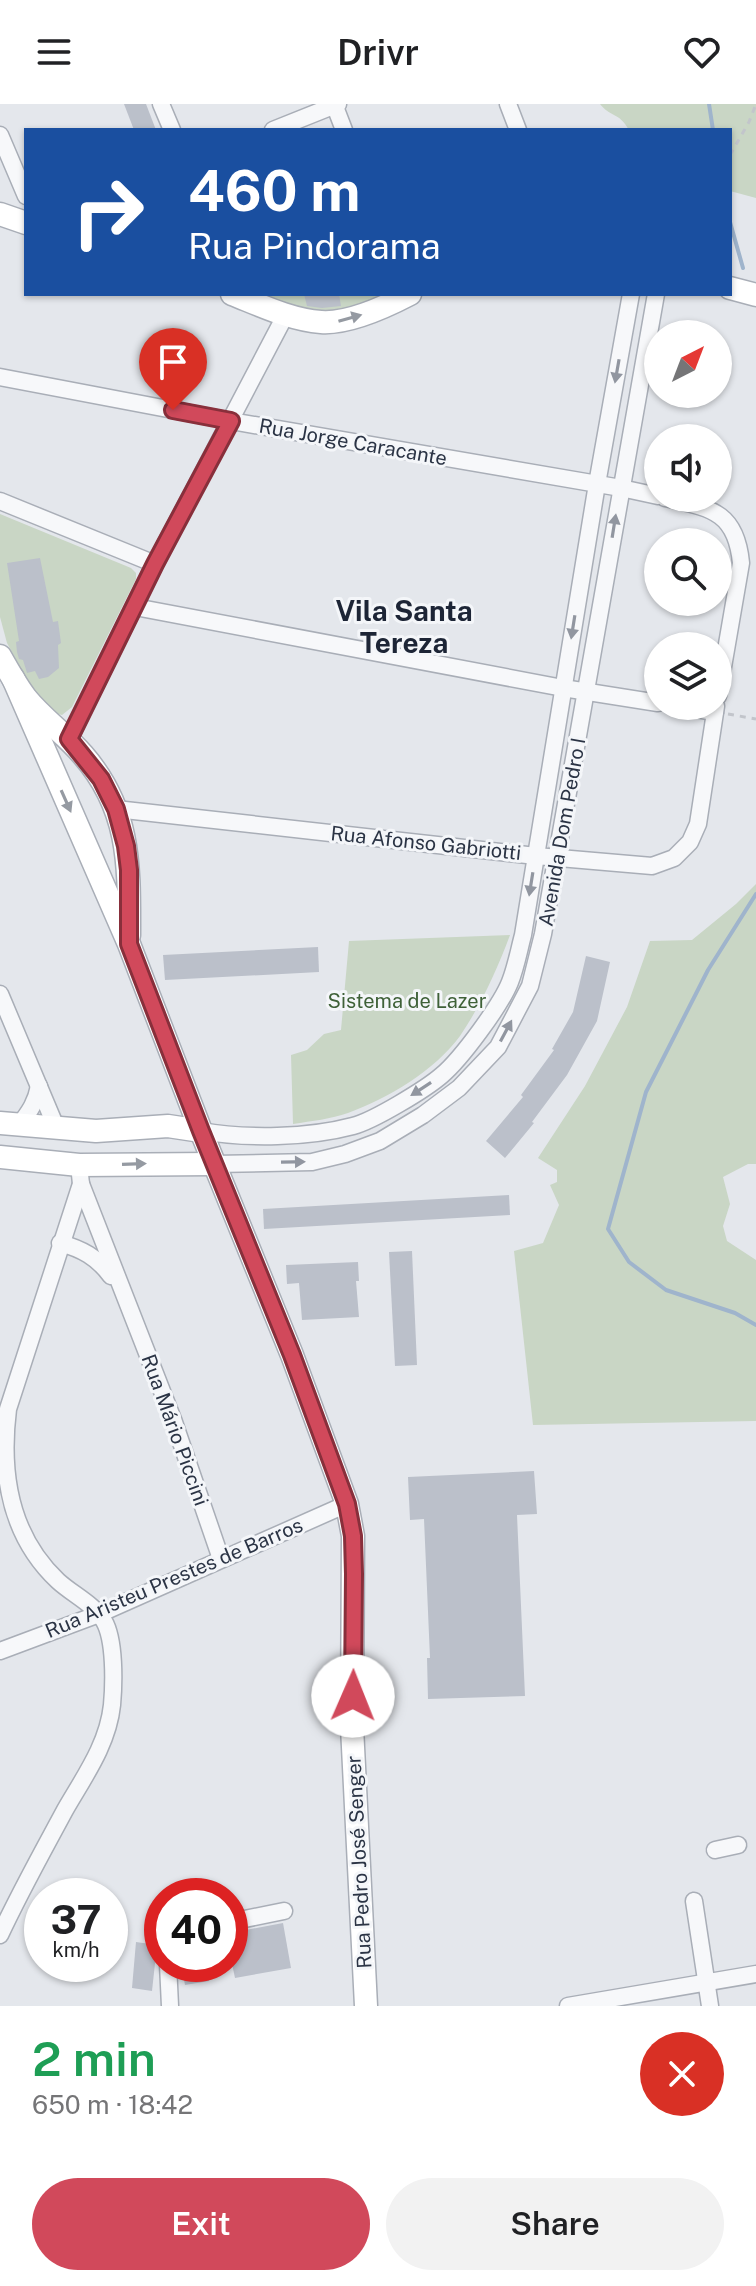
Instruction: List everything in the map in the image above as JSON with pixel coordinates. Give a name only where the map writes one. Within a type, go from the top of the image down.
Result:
[{"type":"street","points":[[161,104],[171,128]]},
{"type":"street","points":[[508,104],[517,128]]},
{"type":"street","points":[[278,128],[336,105],[343,128]]},
{"type":"street","points":[[0,135],[24,191]]},
{"type":"street","points":[[0,213],[24,215]]},
{"type":"street","points":[[0,213],[24,222]]},
{"type":"street","points":[[732,289],[756,295]]},
{"type":"street","points":[[237,296],[286,314],[321,322],[337,321],[390,305],[406,296]]},
{"type":"street","name":"Avenida Dom Pedro I","points":[[201,1131],[306,1135],[355,1126],[391,1108],[443,1075],[479,1032],[510,984],[523,935],[631,296]]},
{"type":"street","name":"Avenida Dom Pedro I","points":[[215,1164],[312,1162],[345,1154],[395,1133],[459,1088],[498,1047],[530,986],[543,934],[587,693],[656,296]]},
{"type":"street","points":[[56,766],[73,755],[155,564],[286,314]]},
{"type":"street","name":"Rua Jorge Caracante","points":[[0,377],[644,493]]},
{"type":"street","points":[[0,501],[155,564]]},
{"type":"street","points":[[715,512],[731,528],[739,544],[741,563],[729,632]]},
{"type":"street","points":[[135,607],[587,693],[644,701]]},
{"type":"street","name":"Rua Pedro José Senger","points":[[0,656],[56,766],[129,944],[292,1355],[347,1504],[353,1536],[352,1727],[366,2006]]},
{"type":"street","name":"Rua Pedro José Senger","points":[[13,678],[37,710],[76,747],[101,779],[116,809],[129,870],[129,944]]},
{"type":"street","name":"Rua Afonso Gabriotti","points":[[116,809],[652,866],[674,858],[690,842],[698,824],[715,720]]},
{"type":"street","points":[[97,872],[111,881],[119,879],[129,870]]},
{"type":"street","points":[[0,994],[56,1127]]},
{"type":"street","points":[[10,1123],[37,1100],[39,1086]]},
{"type":"street","points":[[168,1126],[185,1104],[187,1093]]},
{"type":"street","points":[[10,1123],[96,1131],[168,1126],[201,1131]]},
{"type":"street","points":[[168,1126],[182,1134],[187,1145],[186,1152],[174,1163]]},
{"type":"street","points":[[0,1157],[80,1175],[174,1163],[215,1164]]},
{"type":"street","points":[[0,1935],[104,1739],[112,1704],[110,1639],[105,1621],[94,1607],[72,1594],[35,1558],[17,1525],[7,1495],[1,1461],[2,1434],[8,1409],[80,1175]]},
{"type":"street","name":"Rua Mário Piccini","points":[[80,1175],[174,1422],[221,1559]]},
{"type":"street","name":"Rua Mário Piccini","points":[[60,1243],[96,1258],[126,1301]]},
{"type":"street","name":"Rua Aristeu Prestes de Barros","points":[[0,1651],[99,1614],[347,1504]]},
{"type":"street","points":[[715,1850],[738,1845]]},
{"type":"street","points":[[694,1901],[710,2006]]},
{"type":"street","points":[[248,1918],[284,1911]]},
{"type":"street","points":[[568,2006],[756,1974]]},
{"type":"street","points":[[169,1982],[170,2005]]},
{"type":"path","points":[[732,152],[756,104]]},
{"type":"path","points":[[732,710],[756,719]]},
{"type":"green space","points":[[600,104],[756,104],[756,198],[732,192],[732,128],[628,128],[622,120]]},
{"type":"green space","points":[[264,296],[386,296],[328,311],[297,309]]},
{"type":"green space","points":[[0,514],[131,568],[136,573],[136,579],[72,707],[62,715],[51,712],[30,685],[7,643],[0,617]]},
{"type":"green space","points":[[756,884],[756,1164],[748,1164],[723,1177],[730,1204],[723,1226],[727,1241],[756,1260],[756,1421],[533,1425],[514,1251],[543,1243],[559,1205],[550,1185],[557,1182],[557,1170],[538,1158],[585,1086],[627,1007],[650,941],[692,940]]},
{"type":"green space","name":"Sistema de Lazer","points":[[510,935],[475,1012],[460,1036],[437,1061],[410,1082],[364,1107],[335,1117],[293,1124],[291,1055],[307,1050],[324,1034],[341,1030],[349,941]]},
{"type":"building","points":[[124,104],[146,104],[155,128],[133,128]]},
{"type":"building","points":[[304,296],[339,296],[341,306],[322,308],[307,306]]},
{"type":"building","points":[[40,558],[53,622],[58,621],[61,643],[58,645],[59,668],[48,677],[39,679],[35,671],[27,673],[17,652],[16,642],[19,641],[7,563]]},
{"type":"building","points":[[318,947],[319,972],[165,980],[163,955]]},
{"type":"building","points":[[586,956],[610,962],[597,1021],[567,1075],[505,1158],[486,1141],[523,1097],[521,1095],[554,1050],[573,1012]]},
{"type":"building","points":[[509,1195],[510,1215],[264,1229],[263,1209]]},
{"type":"building","points":[[412,1251],[417,1365],[395,1366],[389,1252]]},
{"type":"building","points":[[358,1262],[359,1317],[302,1320],[299,1283],[287,1284],[286,1265]]},
{"type":"building","points":[[534,1471],[537,1514],[517,1515],[525,1696],[428,1699],[427,1658],[430,1658],[424,1519],[410,1520],[408,1477]]},
{"type":"building","points":[[283,1923],[291,1968],[248,1976],[248,1930]]},
{"type":"building","points":[[136,1942],[144,1943],[144,1982],[153,1982],[152,1991],[132,1988]]},
{"type":"waterway","points":[[709,104],[713,128]]},
{"type":"waterway","points":[[732,229],[743,268]]},
{"type":"waterway","points":[[756,894],[708,970],[646,1092],[608,1229],[629,1262],[666,1290],[735,1313],[756,1325]]},
{"type":"district","name":"Vila Santa Tereza","points":[[404,627]]},
{"type":"route","points":[[173,410],[231,421],[155,564],[69,739],[101,779],[116,809],[129,870],[129,944],[292,1355],[347,1504],[353,1536],[353,1696]]}]
